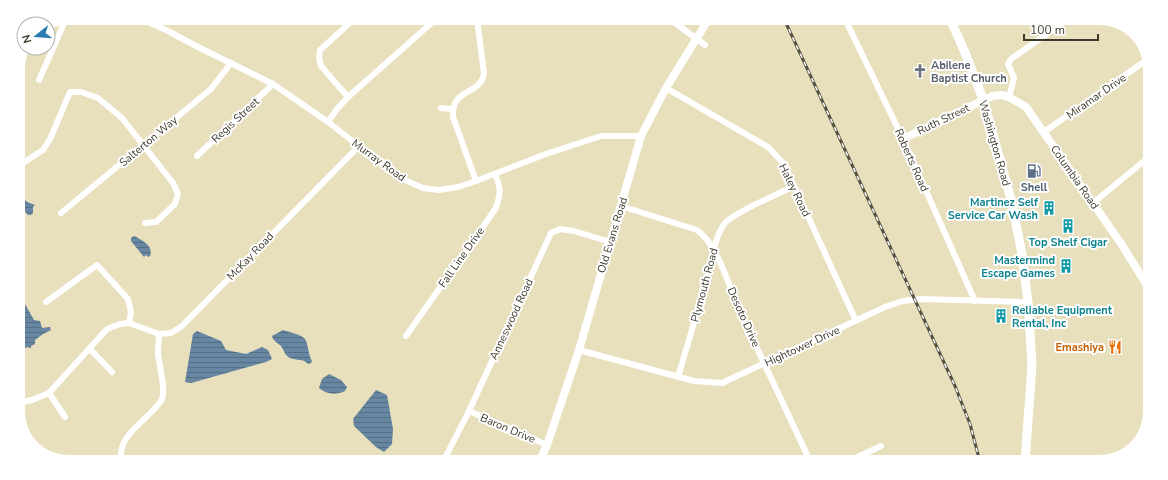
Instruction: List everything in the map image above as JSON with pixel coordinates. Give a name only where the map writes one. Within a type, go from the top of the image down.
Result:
[{"type":"main road","name":"Washington Road","points":[[953,25],[983,99],[1012,203],[1022,254],[1028,302],[1032,365],[1026,455]]},
{"type":"street","name":"Murray Road","points":[[155,25],[273,84],[328,122],[393,173],[423,188],[439,190],[476,181],[546,154],[600,136],[641,136]]},
{"type":"street","points":[[347,25],[320,50],[319,58],[321,66],[348,97]]},
{"type":"street","points":[[328,122],[348,97],[429,25]]},
{"type":"street","points":[[476,181],[453,117],[452,109],[455,101],[460,96],[484,80],[478,25]]},
{"type":"street","points":[[678,25],[705,45]]},
{"type":"street","name":"Old Evans Road","points":[[542,455],[579,350],[641,136],[666,88],[705,25]]},
{"type":"street","name":"Roberts Road","points":[[848,25],[903,138],[975,301]]},
{"type":"street","points":[[1009,97],[1014,78],[1008,64],[1011,58],[1060,25]]},
{"type":"street","points":[[39,80],[63,26]]},
{"type":"street","name":"Salterton Way","points":[[61,213],[211,89],[231,63]]},
{"type":"street","name":"Miramar Drive","points":[[1044,132],[1143,63]]},
{"type":"street","name":"Regis Street","points":[[197,156],[273,84]]},
{"type":"street","name":"Haley Road","points":[[666,88],[768,147],[784,164],[856,321]]},
{"type":"street","points":[[25,162],[43,150],[50,139],[70,92],[81,92],[98,98],[122,118],[173,183],[178,194],[175,204],[156,222],[145,223]]},
{"type":"street","name":"Columbia Road","points":[[983,99],[997,94],[1009,97],[1026,107],[1122,245],[1143,279]]},
{"type":"street","name":"Ruth Street","points":[[903,138],[983,99]]},
{"type":"street","points":[[441,108],[452,109]]},
{"type":"street","name":"McKay Road","points":[[159,334],[171,333],[182,326],[359,146]]},
{"type":"street","points":[[1093,203],[1143,162]]},
{"type":"street","name":"Fall Line Drive","points":[[406,336],[496,208],[500,196],[500,188],[495,174]]},
{"type":"street","name":"Plymouth Road","points":[[678,377],[711,265],[713,247],[726,222],[745,210],[794,186]]},
{"type":"street","name":"Desoto Drive","points":[[621,206],[697,230],[704,235],[713,247],[740,312],[807,455]]},
{"type":"street","name":"Anneswood Road","points":[[447,455],[469,411],[551,233],[560,230],[574,231],[610,242]]},
{"type":"street","points":[[46,302],[97,264],[128,299],[131,312],[129,323]]},
{"type":"street","name":"Hightower Drive","points":[[579,350],[678,377],[722,383],[885,307],[908,300],[920,298],[1028,302]]},
{"type":"street","points":[[25,402],[49,393],[107,329],[120,324],[129,323],[159,334],[158,352],[164,388],[162,400],[125,439],[120,451],[121,455]]},
{"type":"street","points":[[90,349],[112,372]]},
{"type":"street","points":[[49,393],[65,417]]},
{"type":"street","name":"Baron Drive","points":[[469,411],[547,445]]},
{"type":"street","points":[[862,455],[881,446]]},
{"type":"water","points":[[25,200],[35,205],[33,207],[33,213],[28,215],[25,211]]},
{"type":"water","points":[[134,236],[144,241],[149,246],[151,252],[150,256],[148,257],[146,255],[144,257],[131,241],[131,238]]},
{"type":"water","points":[[25,304],[34,320],[40,321],[42,328],[50,327],[51,330],[35,340],[35,344],[31,346],[31,348],[25,348]]},
{"type":"water","points":[[283,330],[298,334],[305,339],[312,361],[311,363],[308,364],[302,360],[293,359],[287,356],[272,336]]},
{"type":"water","points":[[197,331],[221,341],[226,350],[246,354],[262,347],[268,350],[272,359],[191,383],[185,382],[193,334]]},
{"type":"water","points":[[329,374],[341,380],[347,387],[345,391],[332,394],[319,388],[322,379]]},
{"type":"water","points":[[376,390],[387,395],[393,429],[392,444],[384,452],[376,447],[354,426],[353,419]]},
{"type":"railway","points":[[787,25],[955,386],[970,424],[978,455]]},
{"type":"place","name":"Abilene Baptist Church","points":[[920,71]]},
{"type":"place","name":"Shell","points":[[1034,171]]},
{"type":"place","name":"Martinez Self Service Car Wash","points":[[1049,208]]},
{"type":"place","name":"Top Shelf Cigar","points":[[1068,226]]},
{"type":"place","name":"Mastermind Escape Games","points":[[1066,266]]},
{"type":"place","name":"Reliable Equipment Rental, Inc","points":[[1001,316]]},
{"type":"place","name":"Emashiya","points":[[1115,347]]}]
